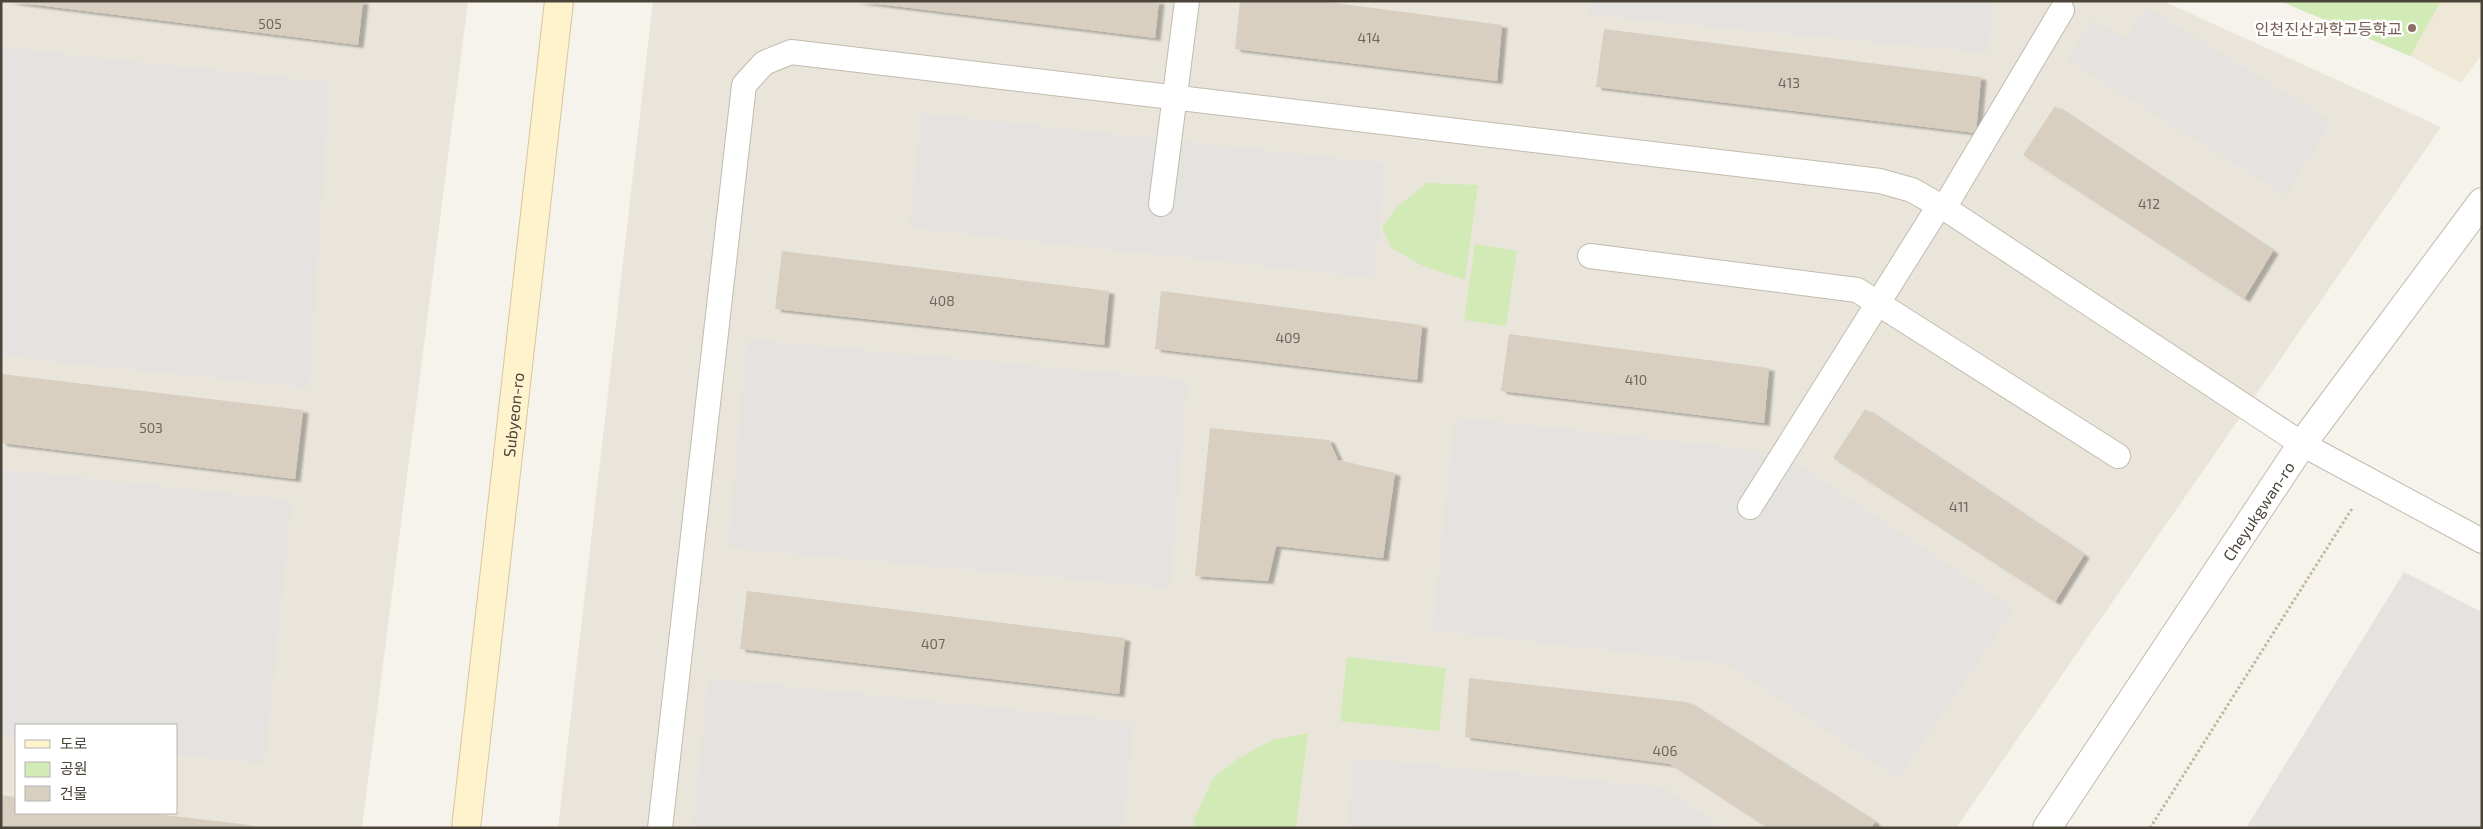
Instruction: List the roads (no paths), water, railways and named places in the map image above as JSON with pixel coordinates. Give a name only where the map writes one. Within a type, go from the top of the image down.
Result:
[{"type":"main road","name":"Subyeon-ro","points":[[466,828],[559,1]]},
{"type":"street","name":"Cheyukgwan-ro","points":[[2047,828],[2302,444],[2482,202]]},
{"type":"lane","points":[[1161,204],[1187,1]]},
{"type":"lane","points":[[1750,507],[1878,303],[1942,207],[2062,10]]},
{"type":"lane","points":[[660,828],[744,85],[764,63],[792,52],[1880,181],[1912,190],[1942,207],[2302,444],[2482,541]]},
{"type":"lane","points":[[1590,256],[1857,290],[2118,456]]},
{"type":"place","name":"인천진산과학고등학교","points":[[2412,28]]}]
